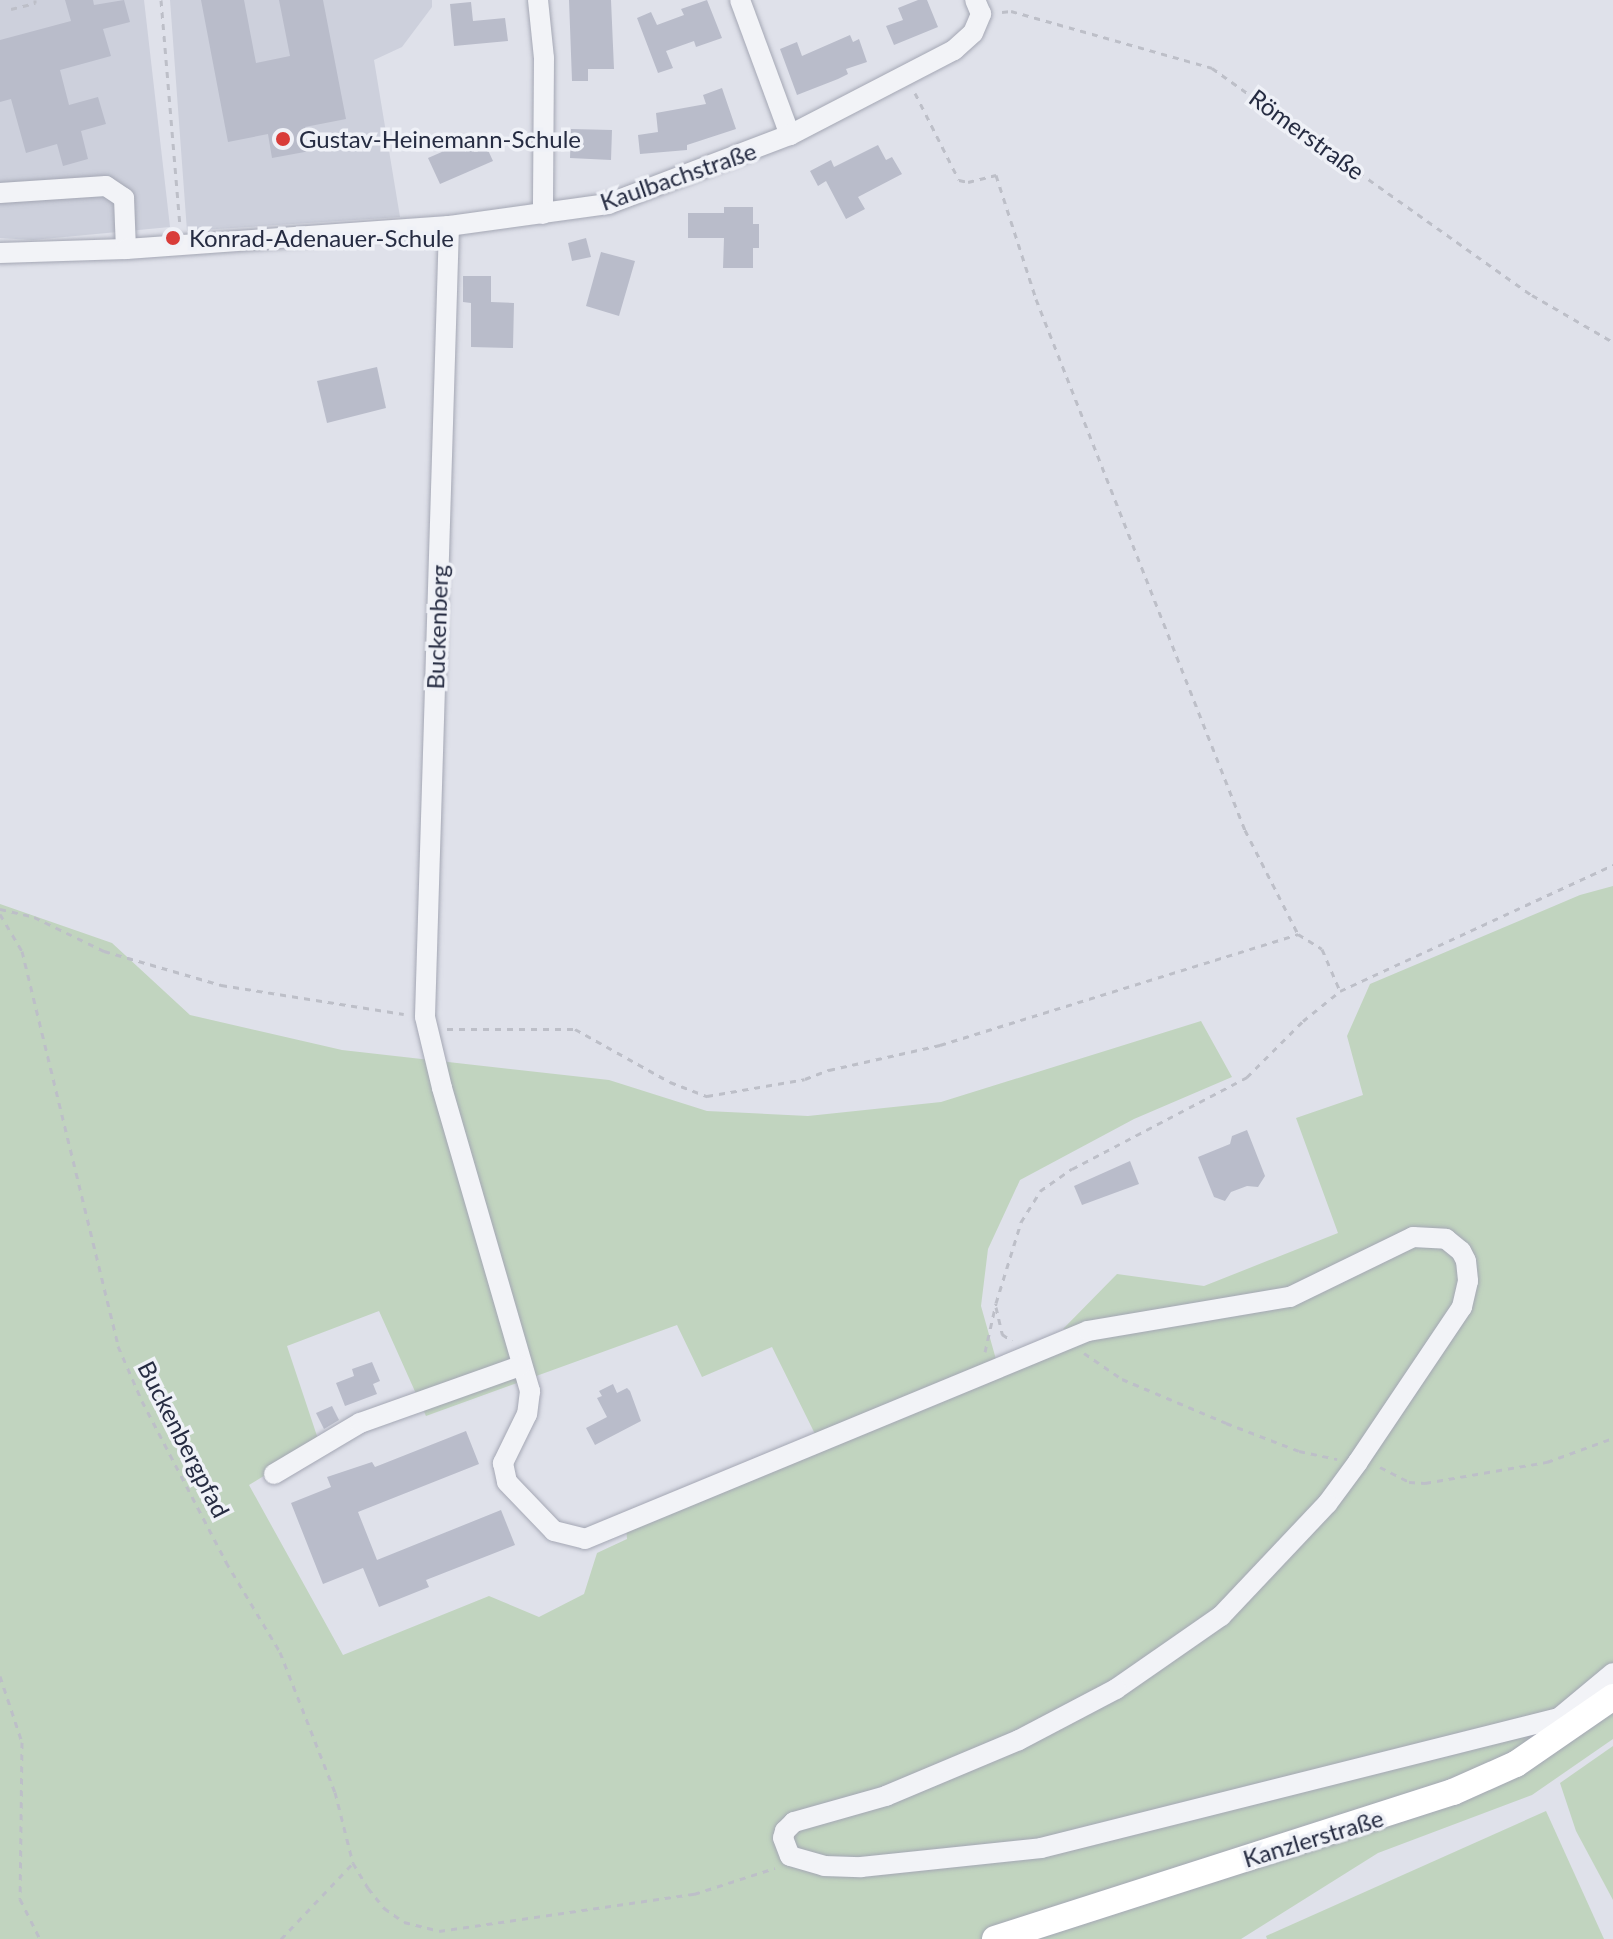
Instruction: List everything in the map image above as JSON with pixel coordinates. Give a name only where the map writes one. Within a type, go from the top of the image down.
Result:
[{"type":"main road","name":"Kanzlerstraße","points":[[995,1939],[1393,1813],[1485,1779],[1542,1748],[1613,1697]]},
{"type":"street","points":[[538,0],[544,58],[543,214]]},
{"type":"street","points":[[740,0],[790,135]]},
{"type":"street","name":"Kaulbachstraße","points":[[0,253],[126,249],[449,226],[608,204],[790,135],[954,50],[973,33],[978,7]]},
{"type":"street","points":[[0,193],[106,186],[124,198],[126,249]]},
{"type":"street","name":"Buckenberg","points":[[449,226],[426,1023],[520,1366],[530,1391],[527,1414],[503,1463],[507,1482],[554,1531],[585,1539],[1061,1340],[1135,1321],[1273,1302],[1328,1281],[1405,1240],[1423,1236],[1446,1239],[1461,1251],[1466,1261],[1468,1281],[1462,1307],[1358,1462],[1327,1504],[1221,1616],[1161,1660],[1091,1704],[1019,1740],[886,1796],[794,1822],[783,1838],[786,1851],[798,1861]]},
{"type":"street","points":[[274,1474],[360,1423],[520,1366]]},
{"type":"street","points":[[798,1861],[861,1867],[1041,1848],[1559,1718],[1613,1673]]},
{"type":"path","points":[[11,9],[35,3],[35,0]]},
{"type":"path","points":[[161,0],[182,244]]},
{"type":"path","name":"Römerstraße","points":[[978,7],[1011,11],[1212,68],[1532,295],[1613,342]]},
{"type":"path","points":[[906,74],[959,180],[968,182],[996,175],[1036,299],[1233,800],[1298,934],[1322,949],[1340,991]]},
{"type":"path","points":[[986,1370],[985,1351],[996,1303],[1021,1222],[1040,1191],[1072,1169],[1247,1077],[1303,1021],[1340,991],[1613,865]]},
{"type":"path","points":[[0,911],[34,917],[104,951],[221,985],[426,1023],[575,1029],[670,1082],[707,1096],[805,1079],[829,1070],[940,1045],[1298,934]]},
{"type":"path","name":"Buckenbergpfad","points":[[0,911],[22,951],[118,1346],[142,1401],[226,1562],[280,1652],[335,1792],[353,1863]]},
{"type":"path","points":[[996,1303],[1002,1334],[1022,1345]]},
{"type":"path","points":[[1061,1340],[1122,1379],[1226,1423],[1299,1451],[1380,1467],[1409,1482],[1425,1483],[1547,1462],[1613,1438]]},
{"type":"path","points":[[0,1676],[22,1742],[20,1899],[40,1939]]},
{"type":"path","points":[[281,1939],[353,1863],[384,1908],[404,1922],[439,1931],[694,1894],[798,1861]]},
{"type":"shaded area","points":[[0,0],[144,0],[170,227],[33,240],[0,238]]},
{"type":"shaded area","name":"Gustav-Heinemann-Schule","points":[[170,0],[432,0],[432,7],[402,47],[374,60],[400,217],[187,231]]},
{"type":"green space","points":[[1613,886],[1613,1739],[1532,1795],[1378,1853],[1241,1939],[0,1939],[0,904],[112,943],[190,1015],[342,1050],[609,1080],[707,1111],[808,1116],[941,1102],[1201,1021],[1232,1077],[1134,1119],[1020,1180],[988,1249],[981,1306],[997,1363],[1086,1331],[1063,1329],[1117,1274],[1204,1286],[1338,1233],[1296,1118],[1363,1095],[1347,1036],[1370,984],[1580,895]],"holes":[[[379,1311],[426,1416],[677,1325],[702,1377],[772,1347],[815,1434],[626,1526],[627,1539],[597,1553],[584,1594],[539,1617],[489,1596],[343,1655],[249,1485],[319,1442],[287,1346]]]},
{"type":"green space","points":[[1613,1746],[1613,1900],[1576,1831],[1560,1783]]},
{"type":"green space","points":[[1546,1811],[1604,1939],[1267,1939],[1266,1936]]},
{"type":"building","points":[[65,0],[93,0],[94,5],[124,0],[130,22],[103,29],[111,56],[60,70],[69,105],[98,97],[106,124],[81,131],[88,159],[63,166],[57,144],[26,153],[11,99],[0,102],[0,40],[71,21]]},
{"type":"building","points":[[201,0],[244,0],[256,63],[290,56],[279,0],[323,0],[346,119],[305,127],[310,151],[272,158],[268,134],[228,142]]},
{"type":"building","points":[[569,0],[611,0],[614,69],[588,69],[588,81],[572,81]]},
{"type":"building","points":[[707,0],[722,38],[696,47],[694,41],[666,51],[673,68],[658,73],[637,18],[651,12],[657,25],[684,15],[681,9]]},
{"type":"building","points":[[927,0],[938,27],[894,45],[886,26],[903,20],[898,8]]},
{"type":"building","points":[[471,2],[473,21],[505,18],[508,41],[454,46],[450,4]]},
{"type":"building","points":[[850,35],[853,42],[859,39],[867,62],[846,69],[848,74],[838,79],[797,95],[780,49],[797,42],[802,56]]},
{"type":"building","points":[[722,88],[736,129],[687,145],[687,150],[640,154],[638,135],[658,132],[656,113],[706,104],[703,95]]},
{"type":"building","points":[[571,129],[612,130],[611,160],[570,158]]},
{"type":"building","points":[[481,135],[493,161],[440,184],[428,158]]},
{"type":"building","points":[[878,145],[886,160],[892,157],[902,174],[858,197],[865,209],[846,219],[826,181],[818,186],[810,171],[831,160],[834,167]]},
{"type":"building","points":[[724,207],[753,207],[753,224],[759,224],[759,248],[753,248],[753,268],[723,268],[724,238],[688,238],[688,213],[724,213]]},
{"type":"building","points":[[586,238],[591,257],[572,261],[568,243]]},
{"type":"building","points":[[601,252],[635,261],[619,316],[586,306]]},
{"type":"building","points":[[463,276],[491,276],[491,302],[514,303],[513,348],[471,347],[471,303],[463,302]]},
{"type":"building","points":[[377,367],[386,408],[327,423],[317,381]]},
{"type":"building","points":[[1247,1130],[1265,1176],[1258,1187],[1247,1186],[1231,1192],[1225,1201],[1214,1197],[1198,1157],[1230,1144],[1232,1136]]},
{"type":"building","points":[[1130,1161],[1139,1184],[1082,1205],[1074,1186]]},
{"type":"building","points":[[372,1362],[380,1381],[373,1384],[377,1394],[345,1406],[336,1383],[354,1376],[352,1369]]},
{"type":"building","points":[[613,1384],[617,1393],[627,1388],[630,1391],[641,1421],[595,1445],[586,1428],[607,1417],[597,1398],[602,1396],[599,1391]]},
{"type":"building","points":[[332,1406],[339,1420],[324,1429],[316,1413]]},
{"type":"building","points":[[466,1431],[479,1464],[358,1512],[377,1560],[501,1510],[515,1545],[426,1580],[429,1587],[379,1607],[363,1568],[323,1584],[291,1503],[331,1487],[327,1477],[372,1462],[375,1467]]},
{"type":"place","name":"Gustav-Heinemann-Schule","points":[[283,139]]},
{"type":"place","name":"Konrad-Adenauer-Schule","points":[[173,238]]}]
